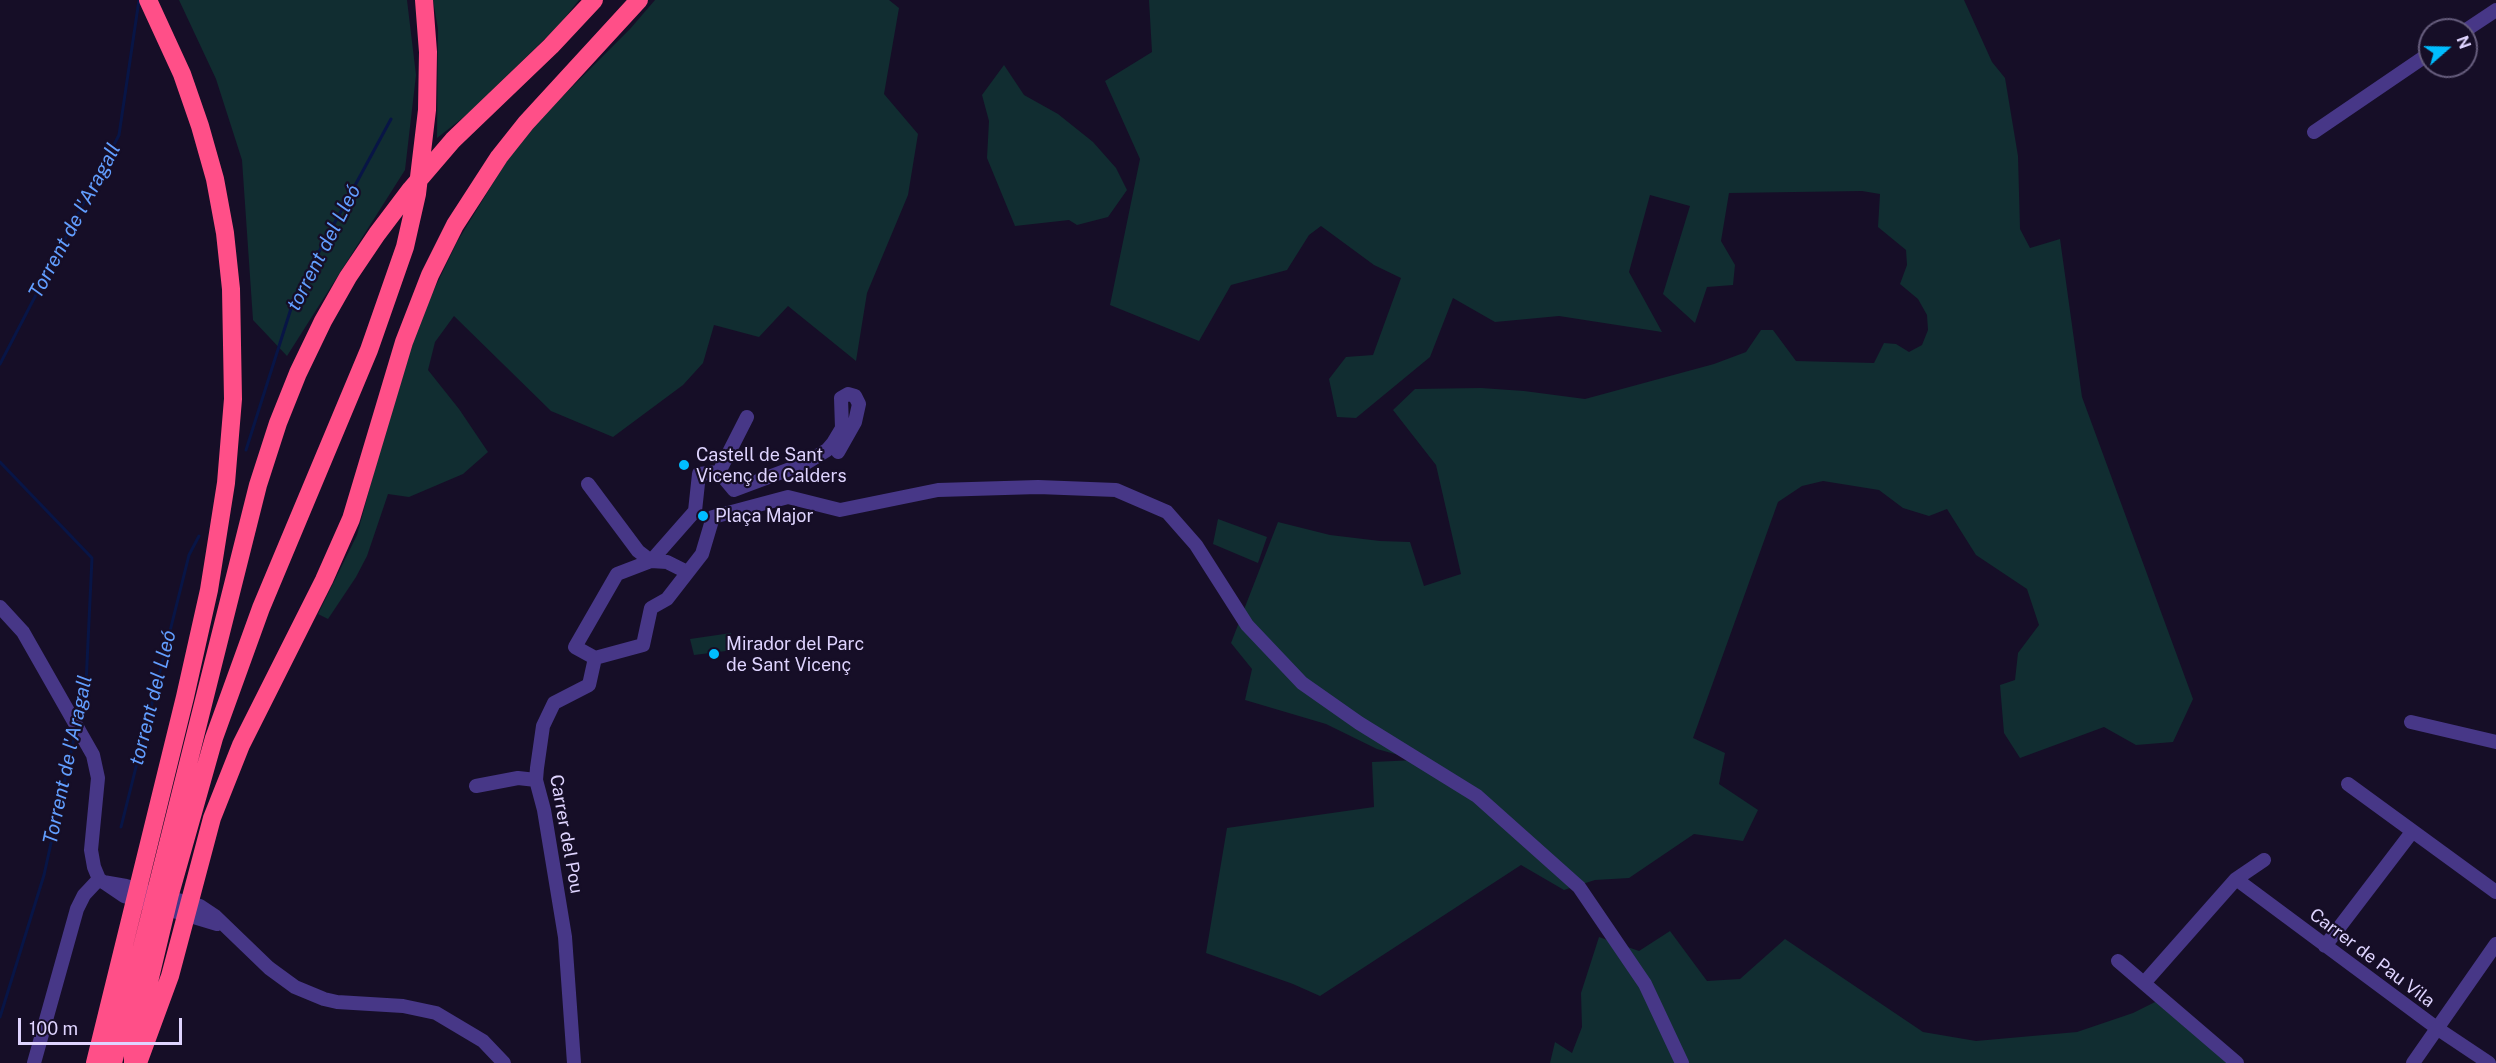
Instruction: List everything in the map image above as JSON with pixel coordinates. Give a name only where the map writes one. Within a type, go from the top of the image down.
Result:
[{"type":"highway","points":[[95,1063],[209,590],[226,483],[234,372],[229,261],[215,179],[182,74],[148,0]]},
{"type":"highway","points":[[164,892],[248,642],[369,350],[405,247],[417,194],[428,110],[428,52],[424,0]]},
{"type":"highway","points":[[113,1063],[164,892],[267,453],[288,397],[323,321],[348,277],[392,213],[453,140],[551,46],[594,0]]},
{"type":"highway","points":[[138,1063],[170,976],[209,828],[226,781],[241,745],[324,580],[351,519],[404,342],[430,274],[455,225],[499,157],[526,123],[639,0]]},
{"type":"highway","points":[[133,1063],[133,1049],[159,911]]},
{"type":"street","points":[[2478,22],[2496,10]]},
{"type":"street","points":[[2314,132],[2418,61]]},
{"type":"street","points":[[719,472],[734,490],[806,463],[834,443],[842,428],[841,398],[848,394],[855,396],[859,404],[855,422],[838,452]]},
{"type":"street","points":[[719,472],[747,417]]},
{"type":"street","points":[[651,561],[695,511],[699,474],[719,472]]},
{"type":"street","points":[[588,484],[638,551],[651,561]]},
{"type":"street","points":[[695,511],[713,517],[788,497],[840,510],[938,490],[1038,487],[1116,490],[1167,512],[1196,545],[1247,625],[1302,683],[1359,723],[1477,796],[1579,887],[1645,984],[1682,1063]]},
{"type":"street","points":[[687,572],[667,562],[651,561],[616,574],[575,647],[595,658],[643,645],[651,608],[667,599],[702,554],[713,517]]},
{"type":"street","points":[[0,607],[23,632],[93,755],[98,778],[91,850],[93,867],[101,880],[200,906],[282,979],[309,993],[339,1002],[403,1006],[436,1013],[483,1041],[504,1063]]},
{"type":"street","name":"Carrer del Pou","points":[[574,1063],[565,937],[544,810],[536,780],[543,726],[554,703],[589,685],[595,658]]},
{"type":"street","points":[[2410,722],[2496,742]]},
{"type":"street","points":[[476,786],[518,778],[536,780]]},
{"type":"street","points":[[2348,784],[2496,892]]},
{"type":"street","points":[[2325,946],[2412,832]]},
{"type":"street","points":[[2144,983],[2236,879],[2264,860]]},
{"type":"street","name":"Carrer de Pau Vila","points":[[2236,879],[2438,1029],[2489,1063]]},
{"type":"street","points":[[34,1063],[77,909],[84,896],[101,880]]},
{"type":"street","points":[[2413,1063],[2496,944]]},
{"type":"street","points":[[2118,961],[2237,1063]]},
{"type":"green space","points":[[179,0],[407,0],[416,75],[405,170],[287,356],[253,320],[242,160],[216,79]]},
{"type":"green space","points":[[433,0],[579,0],[560,24],[469,113],[437,138],[438,29]]},
{"type":"green space","points":[[655,0],[889,0],[899,8],[884,94],[918,134],[908,195],[867,293],[856,361],[788,306],[759,337],[714,325],[703,363],[683,385],[613,437],[551,411],[454,316],[435,342],[428,370],[459,409],[488,452],[463,474],[409,497],[388,494],[367,556],[356,577],[328,619],[318,614],[357,535],[393,402],[417,325],[457,242],[506,162],[543,116],[630,29]]},
{"type":"green space","points":[[1149,0],[1964,0],[1992,62],[2005,78],[2018,156],[2020,229],[2030,248],[2060,239],[2082,397],[2193,699],[2173,742],[2136,745],[2104,727],[2020,758],[2004,733],[2000,685],[2015,680],[2018,653],[2039,625],[2027,589],[1976,555],[1947,509],[1929,516],[1903,508],[1879,490],[1823,481],[1802,486],[1778,502],[1693,738],[1725,753],[1719,784],[1758,810],[1743,841],[1694,834],[1629,878],[1595,880],[1564,890],[1521,865],[1320,996],[1206,953],[1227,828],[1374,807],[1372,762],[1416,760],[1377,749],[1326,724],[1245,700],[1252,669],[1231,643],[1278,522],[1330,535],[1410,542],[1424,586],[1461,574],[1436,465],[1393,410],[1415,389],[1481,388],[1585,399],[1714,364],[1746,352],[1761,330],[1773,330],[1796,361],[1874,363],[1884,343],[1896,344],[1909,352],[1922,345],[1928,330],[1927,315],[1918,299],[1900,284],[1907,265],[1906,250],[1878,227],[1880,194],[1862,191],[1729,193],[1721,241],[1735,265],[1733,285],[1707,287],[1695,323],[1663,294],[1690,206],[1650,195],[1629,272],[1662,332],[1559,316],[1495,322],[1453,298],[1430,357],[1356,418],[1337,417],[1329,379],[1346,357],[1373,355],[1401,278],[1374,265],[1321,226],[1309,235],[1287,270],[1231,285],[1199,341],[1110,305],[1140,159],[1105,81],[1152,52]]},
{"type":"green space","points":[[1004,65],[1024,95],[1058,114],[1093,142],[1116,168],[1127,190],[1108,217],[1077,225],[1069,220],[1015,226],[987,158],[989,121],[982,95]]},
{"type":"green space","points":[[1218,519],[1267,537],[1258,563],[1213,544]]},
{"type":"green space","points":[[731,633],[734,650],[694,655],[690,639]]},
{"type":"green space","points":[[1670,931],[1707,981],[1740,979],[1785,939],[1923,1032],[1976,1041],[2077,1032],[2133,1013],[2157,1001],[2232,1063],[1550,1063],[1555,1042],[1572,1053],[1582,1027],[1581,993],[1599,937],[1639,951]]},
{"type":"waterway","name":"Torrent de l'Aragall","points":[[0,364],[119,135],[139,0]]},
{"type":"waterway","name":"torrent del Lleó","points":[[246,450],[295,296],[391,119]]},
{"type":"waterway","name":"Torrent de l'Aragall","points":[[0,462],[92,558],[86,684],[79,719]]},
{"type":"waterway","name":"torrent del Lleó","points":[[121,827],[189,555],[199,536]]},
{"type":"waterway","name":"Torrent de l'Aragall","points":[[0,1017],[44,875],[75,734]]},
{"type":"place","name":"Castell de Sant Vicenç de Calders","points":[[684,465]]},
{"type":"place","name":"Plaça Major","points":[[703,516]]},
{"type":"place","name":"Mirador del Parc de Sant Vicenç","points":[[714,654]]}]
